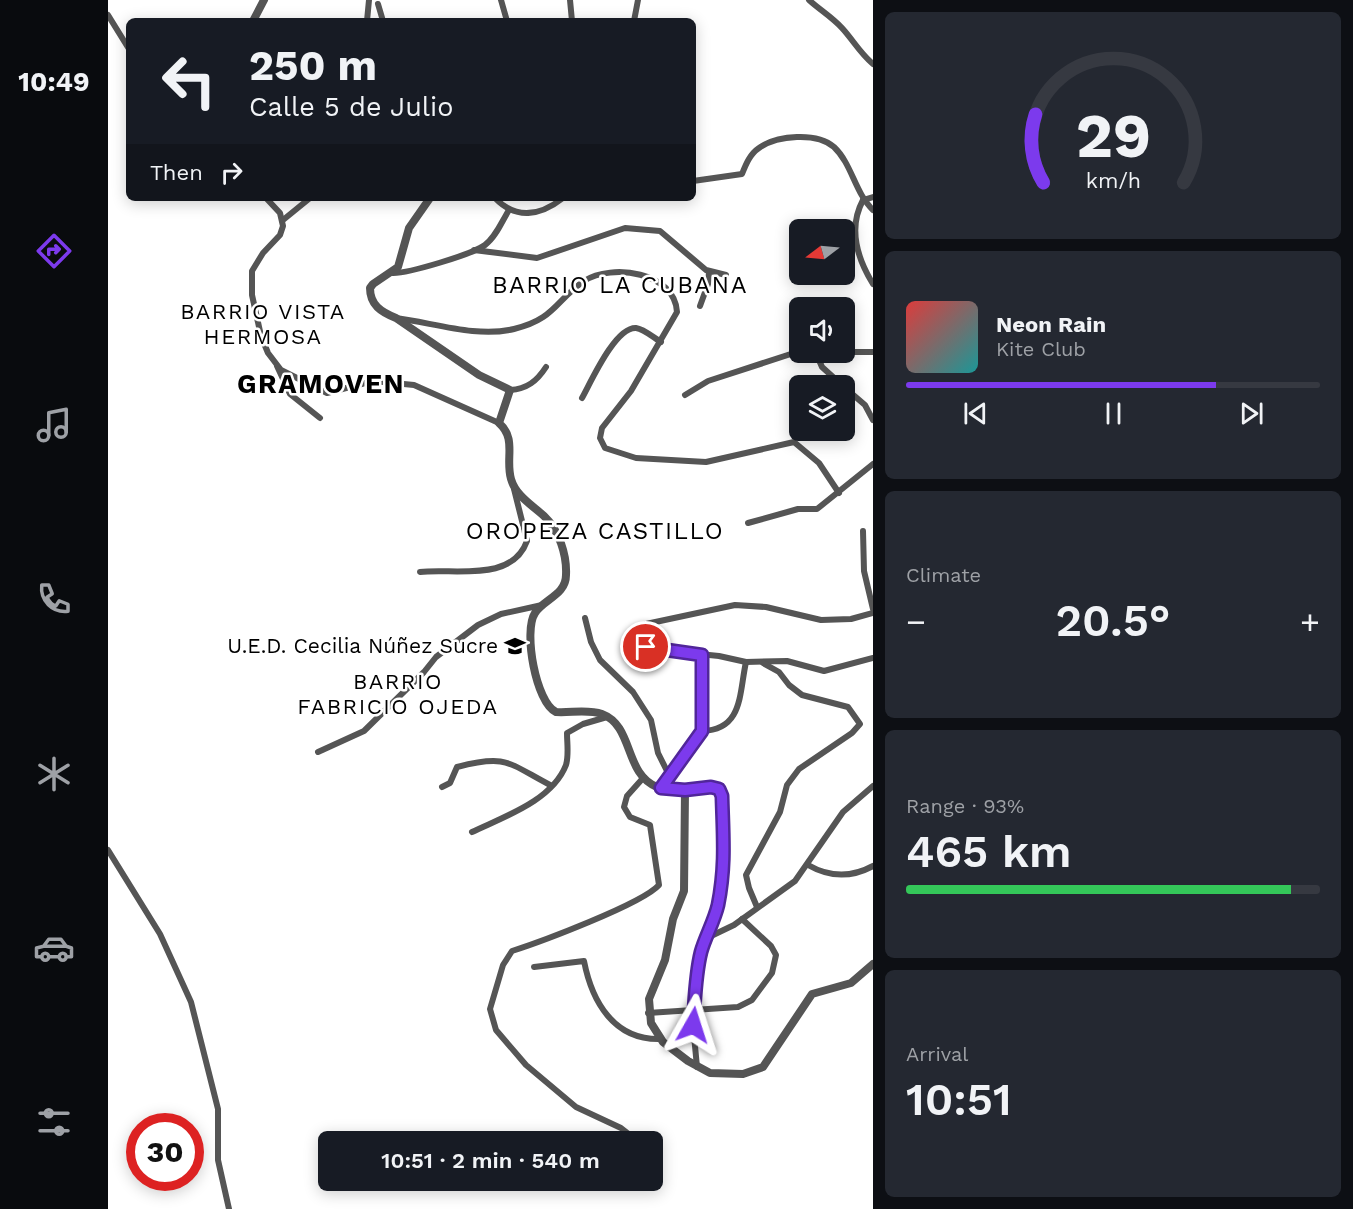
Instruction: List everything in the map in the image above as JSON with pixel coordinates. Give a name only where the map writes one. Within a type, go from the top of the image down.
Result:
[{"type":"street","points":[[255,18],[264,0]]},
{"type":"street","points":[[367,18],[369,0]]},
{"type":"street","points":[[501,0],[506,18]]},
{"type":"street","points":[[570,0],[572,18]]},
{"type":"street","points":[[635,18],[638,0]]},
{"type":"street","points":[[809,0],[831,17],[857,49],[873,64]]},
{"type":"street","points":[[378,4],[382,18]]},
{"type":"street","points":[[108,15],[126,44]]},
{"type":"street","points":[[696,181],[742,174],[751,156],[763,145],[785,138],[820,140],[835,148],[863,200],[873,210]]},
{"type":"street","points":[[863,200],[873,197]]},
{"type":"street","points":[[863,200],[857,215],[855,231],[859,257],[873,284]]},
{"type":"street","points":[[269,201],[283,220],[280,235],[254,266],[251,280],[261,336],[290,394],[320,418]]},
{"type":"street","points":[[283,220],[306,201]]},
{"type":"street","points":[[392,273],[400,261],[409,228],[428,201]]},
{"type":"street","points":[[498,201],[509,210],[535,213],[557,201]]},
{"type":"street","points":[[509,210],[489,242],[474,250],[413,270],[392,273],[377,281],[370,292],[377,309],[396,318],[479,375],[510,390],[536,381],[546,367]]},
{"type":"street","points":[[474,250],[537,258],[625,228],[660,231],[709,272],[726,275]]},
{"type":"street","points":[[700,306],[708,284],[709,272]]},
{"type":"street","points":[[396,318],[499,332],[546,317],[577,287],[592,278],[637,273],[658,281],[669,290],[677,305],[676,317],[631,391],[602,428],[600,438],[604,448],[636,458],[706,462],[794,442],[819,463],[839,493]]},
{"type":"street","points":[[582,398],[614,342],[626,331],[640,330],[661,342]]},
{"type":"street","points":[[855,352],[873,352]]},
{"type":"street","points":[[685,395],[708,381],[789,355]]},
{"type":"street","points":[[821,363],[822,367],[831,375]]},
{"type":"street","points":[[277,366],[291,376],[327,393],[373,381],[414,385],[499,423],[506,429],[510,441],[508,463],[527,541],[513,560],[490,571],[420,572]]},
{"type":"street","points":[[499,423],[510,390]]},
{"type":"street","points":[[855,396],[865,405],[873,420]]},
{"type":"street","points":[[748,523],[798,509],[817,509],[873,464]]},
{"type":"street","points":[[514,485],[555,529],[564,555],[566,575],[563,587],[534,614],[530,638],[536,675],[547,704],[556,712],[594,712],[607,717],[620,729],[634,766],[644,777],[661,788],[685,790],[717,788],[722,796],[725,850],[718,907],[709,937],[700,954],[694,1010],[693,1042],[697,1068]]},
{"type":"street","points":[[863,531],[865,583],[873,611],[851,619],[821,620],[755,606],[725,607],[646,624],[643,627],[643,643],[650,649],[746,662],[787,661],[824,670],[873,658]]},
{"type":"street","points":[[864,560],[873,559]]},
{"type":"street","points":[[318,752],[364,731],[424,672],[436,657],[478,625],[501,614],[543,605]]},
{"type":"street","points":[[585,618],[591,642],[600,660],[633,692],[651,720],[658,753],[669,775]]},
{"type":"street","points":[[661,788],[702,731],[702,655]]},
{"type":"street","points":[[702,731],[722,728],[733,718],[746,662]]},
{"type":"street","points":[[758,907],[746,875],[780,812],[787,785],[799,770],[852,734],[860,724],[848,707],[802,695],[789,685],[779,672],[761,662]]},
{"type":"street","points":[[472,832],[525,806],[550,785],[567,763],[569,730],[607,717]]},
{"type":"street","points":[[442,786],[450,783],[457,767],[492,759],[511,764],[550,785]]},
{"type":"street","points":[[625,1131],[576,1107],[526,1065],[496,1030],[490,1009],[503,965],[512,951],[544,941],[633,902],[659,885],[650,825],[630,817],[624,807],[627,796],[644,777]]},
{"type":"street","points":[[709,937],[742,919],[795,880],[843,812],[873,786]]},
{"type":"street","points":[[685,790],[684,891],[674,919],[665,960],[649,999],[648,1013],[660,1039],[697,1068],[710,1073],[730,1075],[760,1069],[795,1023],[812,994],[851,983],[873,964]]},
{"type":"street","points":[[108,850],[160,934],[191,1002],[218,1109],[218,1160],[229,1209]]},
{"type":"street","points":[[808,864],[822,872],[838,875],[854,873],[873,866]]},
{"type":"street","points":[[648,1013],[742,1006],[756,995],[772,973],[776,955],[774,950],[742,919]]},
{"type":"street","points":[[534,967],[584,961],[591,987],[606,1016],[639,1037],[660,1039]]},
{"type":"place","name":"U.E.D. Cecilia Núñez Sucre","points":[[515,646]]},
{"type":"district","name":"BARRIO LA CUBANA","points":[[620,285]]},
{"type":"district","name":"BARRIO VISTA HERMOSA","points":[[263,324]]},
{"type":"district","name":"GRAMOVEN","points":[[321,384]]},
{"type":"district","name":"OROPEZA CASTILLO","points":[[595,531]]},
{"type":"district","name":"BARRIO FABRICIO OJEDA","points":[[398,694]]},
{"type":"route","points":[[646,647],[702,655],[702,731],[661,788],[685,790],[711,787],[719,789],[722,796],[726,839],[723,871],[718,907],[709,937],[700,954],[693,1025]]}]
